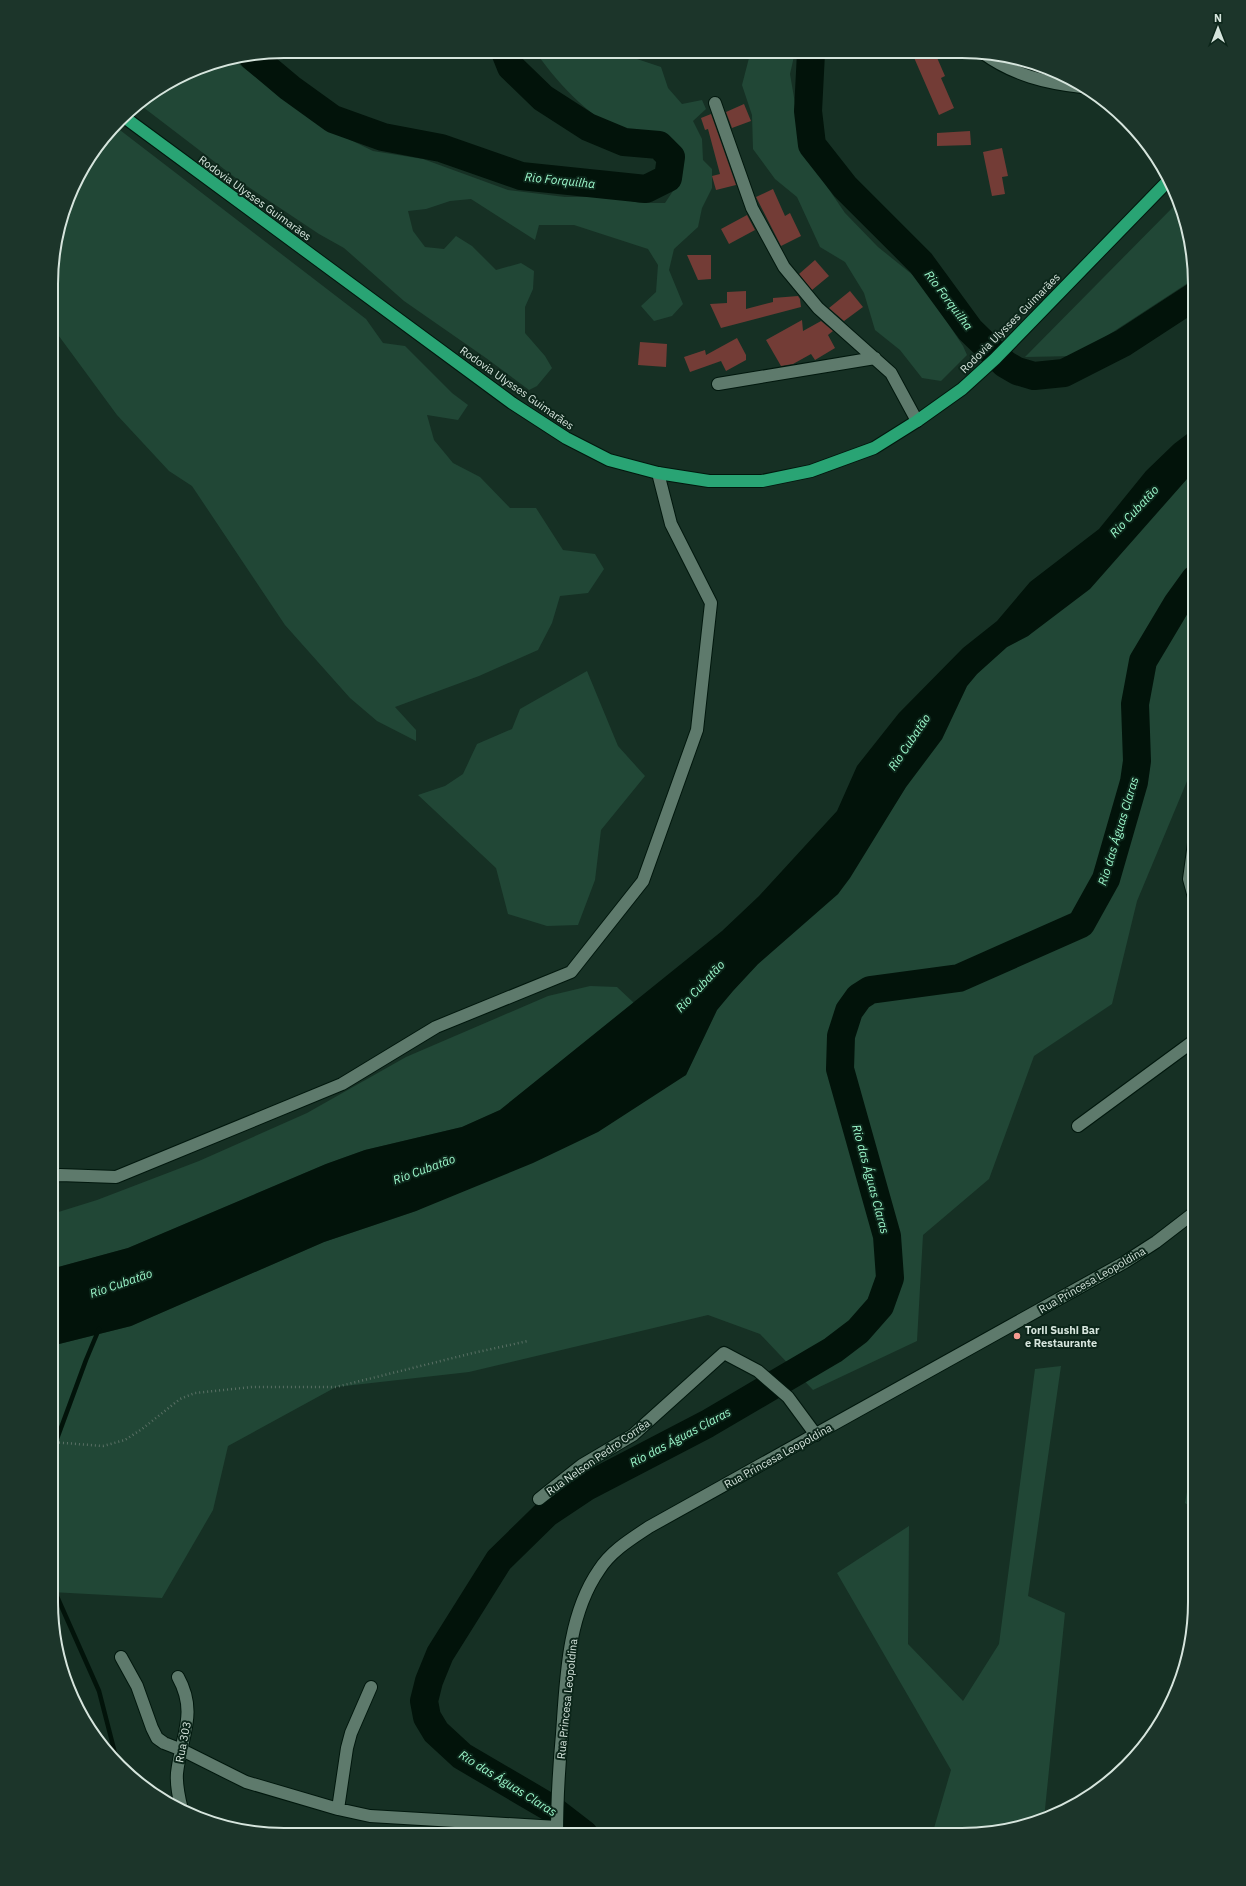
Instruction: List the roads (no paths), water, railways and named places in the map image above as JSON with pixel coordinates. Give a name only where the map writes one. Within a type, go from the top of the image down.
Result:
[{"type":"highway","name":"Rodovia Ulysses Guimarães","points":[[128,120],[512,403],[566,438],[609,460],[658,473],[709,481],[762,481],[811,471],[874,448],[917,421],[942,404],[995,359],[1165,184]]},
{"type":"street","points":[[995,61],[1028,77],[1068,84]]},
{"type":"street","points":[[715,103],[752,208],[784,267],[818,308],[891,373],[917,421]]},
{"type":"street","points":[[718,384],[875,358]]},
{"type":"street","points":[[58,1176],[116,1177],[342,1084],[436,1026],[571,972],[644,881],[697,730],[711,603],[672,524],[658,473]]},
{"type":"street","points":[[1078,1126],[1188,1045]]},
{"type":"street","name":"Rua Princesa Leopoldina","points":[[557,1826],[557,1793],[564,1700],[573,1635],[583,1602],[598,1570],[608,1558],[634,1536],[1125,1262],[1156,1242],[1188,1217]]},
{"type":"street","name":"Rua Nelson Pedro Corrêa","points":[[539,1499],[582,1465],[633,1435],[724,1353],[758,1371],[788,1397],[816,1435]]},
{"type":"street","points":[[121,1657],[137,1686],[157,1738],[164,1743],[182,1750],[246,1782],[338,1809],[370,1816],[557,1826]]},
{"type":"street","name":"Rua 303","points":[[178,1676],[187,1696],[189,1708],[177,1781],[181,1803]]},
{"type":"street","points":[[338,1809],[347,1748],[351,1733],[371,1687]]},
{"type":"water","name":"Rio Cubatão","points":[[1188,433],[1188,478],[1090,589],[1028,636],[1007,647],[977,674],[967,686],[942,739],[906,787],[850,878],[838,894],[758,964],[717,1010],[686,1075],[598,1132],[533,1163],[416,1211],[324,1242],[131,1326],[58,1344],[58,1267],[128,1248],[326,1164],[365,1150],[462,1127],[500,1110],[722,931],[759,896],[837,811],[857,766],[899,713],[963,648],[997,621],[1030,582],[1099,529],[1146,471],[1174,444]]},
{"type":"waterway","name":"Rio Forquilha","points":[[256,60],[290,88],[333,119],[383,137],[441,148],[521,176],[646,189],[668,178],[671,157],[659,145],[624,142],[588,127],[543,98],[511,67],[507,58]]},
{"type":"waterway","name":"Rio Forquilha","points":[[811,58],[808,111],[812,145],[845,187],[921,263],[970,330],[1005,364],[1017,371],[1034,376],[1064,373],[1123,343],[1188,301]]},
{"type":"waterway","name":"Rio das Águas Claras","points":[[576,1828],[549,1807],[462,1756],[436,1732],[427,1717],[424,1701],[429,1681],[440,1654],[499,1560],[547,1513],[586,1487],[707,1424],[833,1350],[858,1331],[880,1306],[890,1278],[887,1236],[840,1069],[841,1036],[849,1011],[859,997],[870,990],[959,978],[1081,924],[1106,879],[1134,782],[1137,761],[1135,704],[1143,661],[1177,604],[1188,589]]},
{"type":"waterway","points":[[58,1436],[99,1329]]},
{"type":"waterway","points":[[58,1599],[99,1691],[115,1752]]},
{"type":"place","name":"Torii Sushi Bar e Restaurante","points":[[1017,1336]]}]
